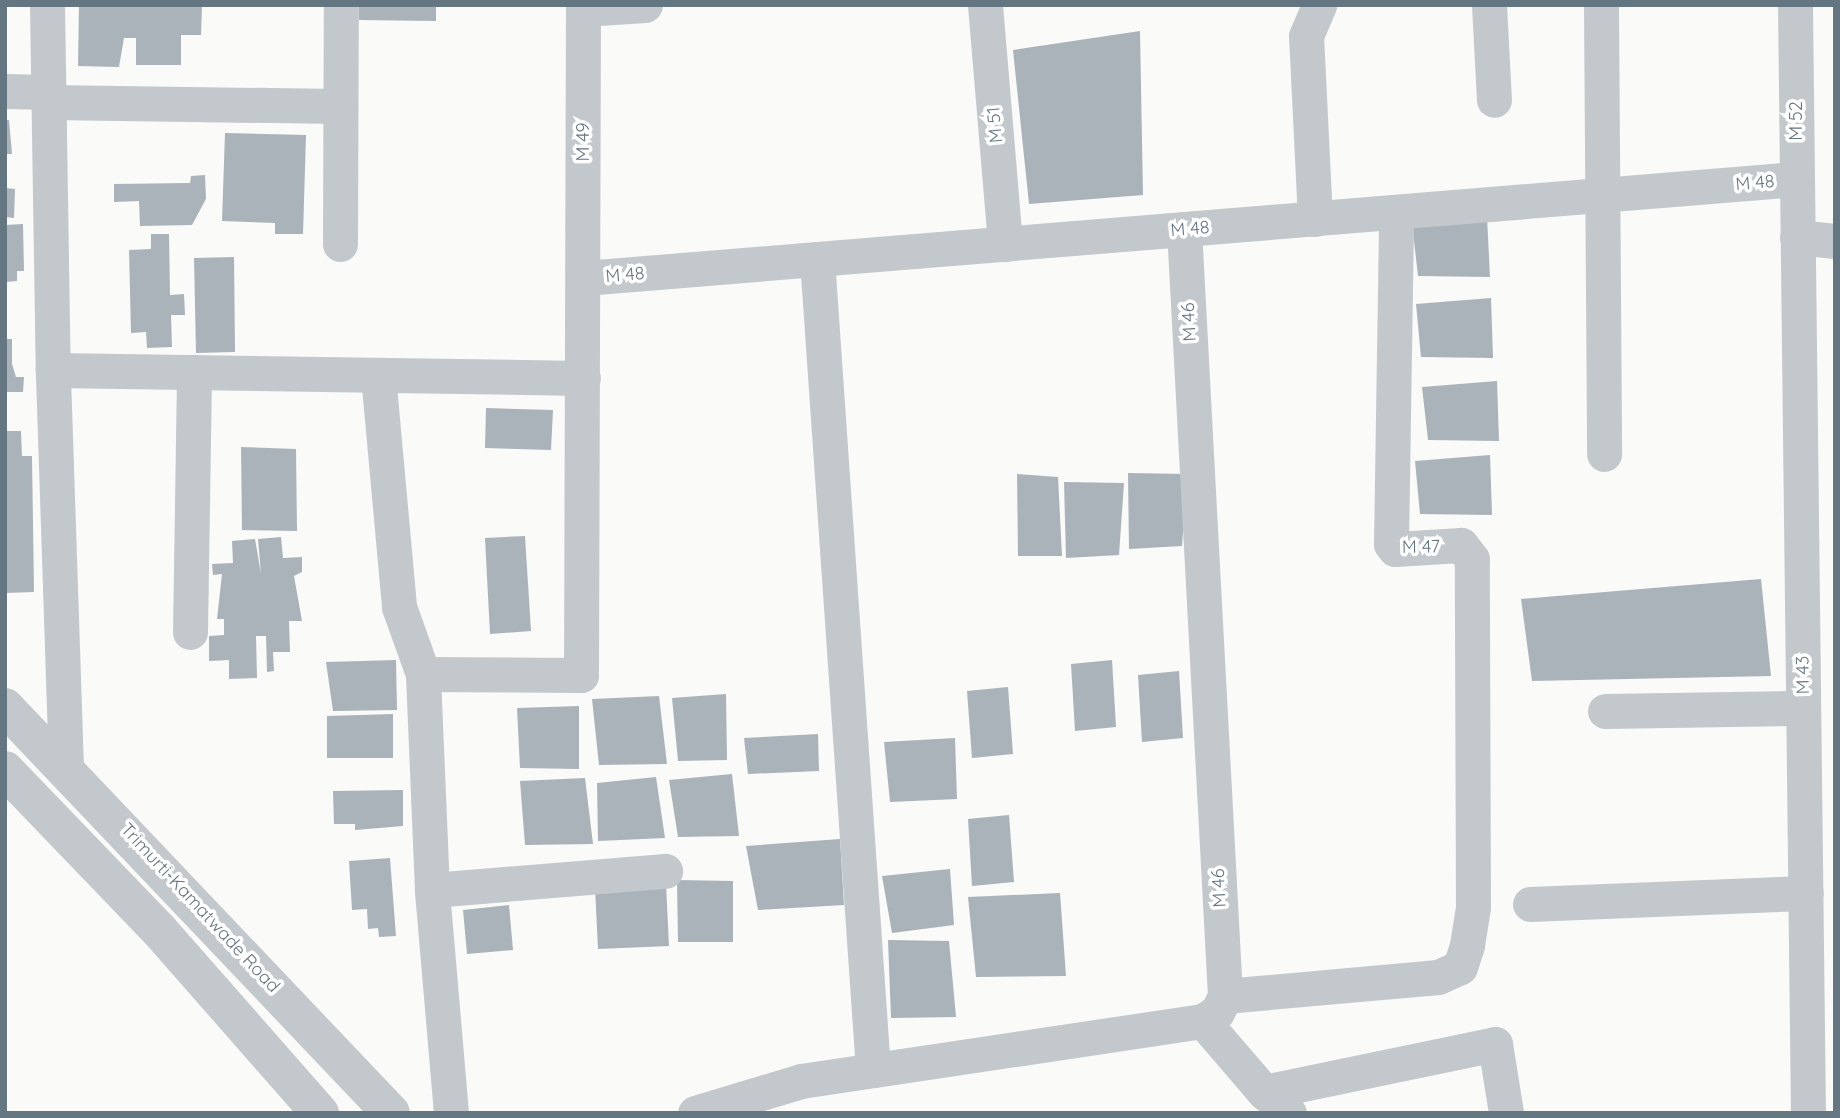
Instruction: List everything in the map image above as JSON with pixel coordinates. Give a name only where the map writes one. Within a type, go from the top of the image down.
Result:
[{"type":"street","points":[[47,5],[53,370],[66,768]]},
{"type":"street","points":[[340,244],[341,5]]},
{"type":"street","points":[[583,7],[645,5]]},
{"type":"street","name":"M 51","points":[[985,5],[1005,244]]},
{"type":"street","points":[[1315,219],[1306,36],[1319,5]]},
{"type":"street","points":[[1489,5],[1494,100]]},
{"type":"street","points":[[1601,5],[1599,195],[1604,454]]},
{"type":"street","name":"M 52","points":[[1795,5],[1797,237]]},
{"type":"street","name":"M 49","points":[[423,674],[581,675],[583,7]]},
{"type":"street","points":[[5,91],[49,97],[340,106]]},
{"type":"street","name":"M 48","points":[[584,278],[1796,180]]},
{"type":"street","name":"M 47","points":[[1214,1009],[1438,977],[1460,967],[1473,907],[1472,559],[1461,545],[1395,549],[1391,544],[1396,212]]},
{"type":"street","name":"M 46","points":[[1184,229],[1214,1009]]},
{"type":"street","points":[[1797,237],[1835,240]]},
{"type":"street","name":"M 43","points":[[1797,237],[1808,1113]]},
{"type":"street","points":[[817,259],[873,1070]]},
{"type":"street","points":[[53,370],[583,378]]},
{"type":"street","points":[[190,632],[194,372]]},
{"type":"street","points":[[377,375],[399,607],[423,674],[432,890],[452,1113]]},
{"type":"street","name":"Trimurti-Kamatwade Road","points":[[5,707],[66,768],[391,1113]]},
{"type":"street","points":[[1605,711],[1804,708]]},
{"type":"street","points":[[5,771],[159,930],[320,1113]]},
{"type":"street","points":[[432,890],[665,871]]},
{"type":"street","points":[[1530,904],[1806,893]]},
{"type":"street","points":[[695,1113],[802,1081],[1214,1009],[1277,1103],[1494,1044],[1506,1113]]},
{"type":"building","points":[[79,5],[202,5],[201,35],[181,35],[181,65],[136,65],[136,38],[124,38],[119,67],[78,66]]},
{"type":"building","points":[[359,5],[436,5],[436,21],[359,20]]},
{"type":"building","points":[[1140,31],[1143,195],[1029,204],[1013,50]]},
{"type":"building","points":[[5,120],[9,120],[12,154],[5,154]]},
{"type":"building","points":[[225,133],[306,135],[303,234],[275,234],[275,223],[222,221]]},
{"type":"building","points":[[205,175],[206,199],[192,225],[140,226],[139,201],[114,202],[114,184],[190,183],[191,176]]},
{"type":"building","points":[[5,188],[15,189],[14,218],[5,217]]},
{"type":"building","points":[[1487,217],[1490,277],[1418,276],[1412,223]]},
{"type":"building","points":[[23,224],[24,271],[17,271],[17,281],[5,282],[5,225]]},
{"type":"building","points":[[151,234],[169,234],[170,295],[184,294],[185,315],[171,315],[172,347],[147,348],[146,332],[131,333],[129,250],[151,249]]},
{"type":"building","points":[[234,257],[235,352],[196,353],[194,258]]},
{"type":"building","points":[[1491,298],[1493,358],[1421,357],[1416,304]]},
{"type":"building","points":[[5,339],[12,339],[12,364],[16,377],[24,377],[23,392],[5,392]]},
{"type":"building","points":[[1497,381],[1499,441],[1428,440],[1422,387]]},
{"type":"building","points":[[486,408],[553,410],[551,450],[485,448]]},
{"type":"building","points":[[5,431],[21,431],[22,456],[32,456],[34,592],[5,593]]},
{"type":"building","points":[[241,447],[296,449],[297,531],[242,530]]},
{"type":"building","points":[[1490,455],[1492,515],[1420,514],[1415,461]]},
{"type":"building","points":[[1128,473],[1187,474],[1182,546],[1129,549]]},
{"type":"building","points":[[1017,474],[1058,477],[1062,556],[1018,556]]},
{"type":"building","points":[[1064,482],[1124,483],[1119,555],[1066,558]]},
{"type":"building","points":[[525,536],[531,631],[490,634],[485,538]]},
{"type":"building","points":[[281,537],[283,558],[302,557],[302,572],[294,576],[302,621],[289,621],[290,652],[273,652],[274,671],[267,672],[266,636],[256,636],[257,678],[229,679],[229,660],[209,661],[209,636],[224,635],[224,619],[217,619],[222,574],[213,575],[212,564],[233,563],[232,541],[255,539],[261,574],[258,539]]},
{"type":"building","points":[[1761,579],[1771,676],[1532,681],[1521,599]]},
{"type":"building","points":[[396,660],[397,710],[333,711],[326,662]]},
{"type":"building","points":[[1112,660],[1116,727],[1075,731],[1071,664]]},
{"type":"building","points":[[1179,671],[1183,738],[1142,742],[1138,675]]},
{"type":"building","points":[[1008,687],[1013,754],[972,758],[967,691]]},
{"type":"building","points":[[726,694],[727,760],[678,761],[672,698]]},
{"type":"building","points":[[659,696],[667,764],[599,765],[592,699]]},
{"type":"building","points":[[579,706],[579,769],[520,768],[517,708]]},
{"type":"building","points":[[393,714],[393,758],[327,758],[327,716]]},
{"type":"building","points":[[818,734],[819,771],[748,774],[744,738]]},
{"type":"building","points":[[955,738],[957,799],[890,802],[884,742]]},
{"type":"building","points":[[732,774],[739,836],[678,837],[669,780]]},
{"type":"building","points":[[656,777],[665,838],[598,841],[597,783]]},
{"type":"building","points":[[585,778],[593,844],[525,845],[520,781]]},
{"type":"building","points":[[403,790],[403,826],[355,830],[355,824],[334,824],[333,791]]},
{"type":"building","points":[[1009,815],[1014,882],[972,886],[968,819]]},
{"type":"building","points":[[840,839],[844,905],[758,910],[746,846]]},
{"type":"building","points":[[390,858],[396,936],[379,937],[378,928],[368,929],[367,909],[352,910],[349,861]]},
{"type":"building","points":[[950,869],[954,925],[892,933],[882,876]]},
{"type":"building","points":[[677,880],[733,881],[733,942],[678,942]]},
{"type":"building","points":[[666,884],[669,946],[598,949],[595,888]]},
{"type":"building","points":[[1060,893],[1066,976],[976,977],[968,897]]},
{"type":"building","points":[[509,905],[513,950],[467,954],[463,910]]},
{"type":"building","points":[[888,940],[949,941],[956,1017],[891,1018]]}]
